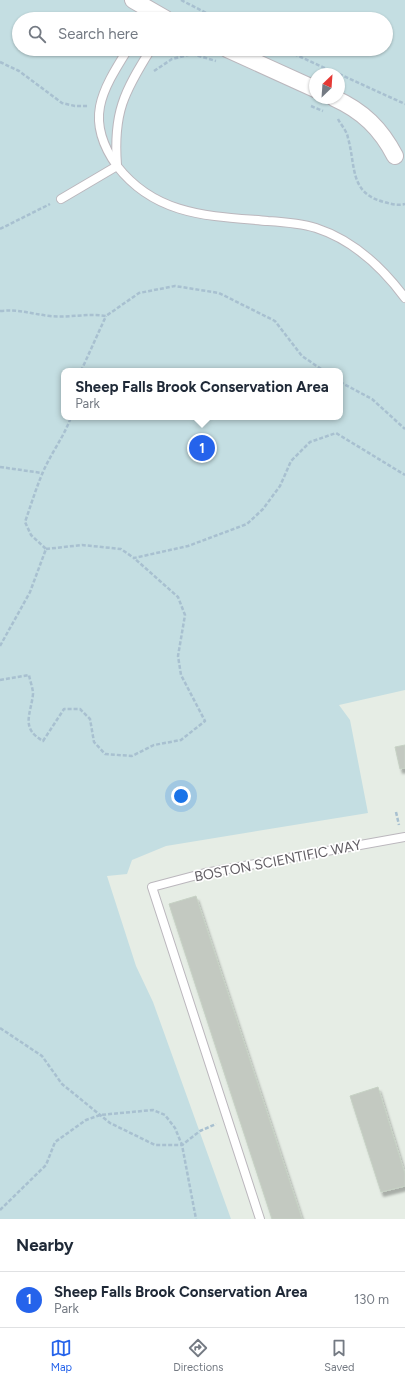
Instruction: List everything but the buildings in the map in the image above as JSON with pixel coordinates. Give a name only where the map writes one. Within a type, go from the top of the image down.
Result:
[{"type":"street","points":[[133,0],[149,12]]},
{"type":"street","points":[[242,56],[309,86]]},
{"type":"street","points":[[345,104],[354,108],[374,124],[388,143],[395,156]]},
{"type":"lane","points":[[124,56],[111,78],[100,104],[98,125],[100,136],[117,166],[128,180],[142,191],[168,206],[230,218],[300,224],[331,234],[347,242],[374,261],[405,298]]},
{"type":"lane","points":[[117,166],[115,133],[122,102],[128,87],[147,56]]},
{"type":"lane","points":[[61,199],[117,166]]},
{"type":"lane","name":"BOSTON SCIENTIFIC WAY","points":[[228,1120],[152,887],[205,874],[405,837]]},
{"type":"lane","points":[[228,1120],[260,1219]]},
{"type":"path","points":[[181,0],[204,12]]},
{"type":"path","points":[[151,76],[155,69],[172,59],[184,56]]},
{"type":"path","points":[[198,56],[222,64]]},
{"type":"path","points":[[298,56],[325,68]]},
{"type":"path","points":[[0,62],[19,71],[62,103],[87,106],[100,104]]},
{"type":"path","points":[[345,77],[405,104]]},
{"type":"path","points":[[308,105],[330,115]]},
{"type":"path","points":[[337,118],[348,136],[354,171],[360,189],[376,200],[400,206],[405,204]]},
{"type":"path","points":[[0,229],[61,199]]},
{"type":"path","points":[[82,368],[106,316],[138,292],[175,286],[220,293],[275,321],[302,356],[320,368]]},
{"type":"path","points":[[0,311],[16,309],[50,316],[106,316]]},
{"type":"path","points":[[343,384],[372,399],[405,430]]},
{"type":"path","points":[[46,549],[32,535],[25,522],[42,473],[66,430],[70,420]]},
{"type":"path","points":[[134,558],[188,546],[248,524],[263,509],[280,486],[291,461],[310,442],[336,433],[405,474]]},
{"type":"path","points":[[0,467],[42,473]]},
{"type":"path","points":[[0,680],[29,675],[33,692],[27,720],[34,736],[43,741],[64,709],[80,709],[90,720],[94,742],[105,754],[132,756],[154,745],[181,740],[205,721],[181,675],[178,656],[185,615],[178,597],[134,558],[121,549],[82,544],[46,549]]},
{"type":"path","points":[[0,646],[30,592],[46,549]]},
{"type":"path","points":[[0,1028],[42,1056],[62,1084],[110,1123],[155,1144],[182,1145],[200,1131],[228,1120]]},
{"type":"path","points":[[0,1210],[46,1164],[55,1142],[86,1120],[100,1115],[153,1110],[165,1115],[174,1128],[182,1145],[196,1219]]},
{"type":"shaded area","points":[[0,0],[405,0],[405,690],[339,705],[350,720],[368,813],[166,846],[132,860],[127,874],[107,876],[136,966],[153,1002],[231,1219],[0,1219]]},
{"type":"place","name":"Sheep Falls Brook Conservation Area","points":[[202,448]]}]
